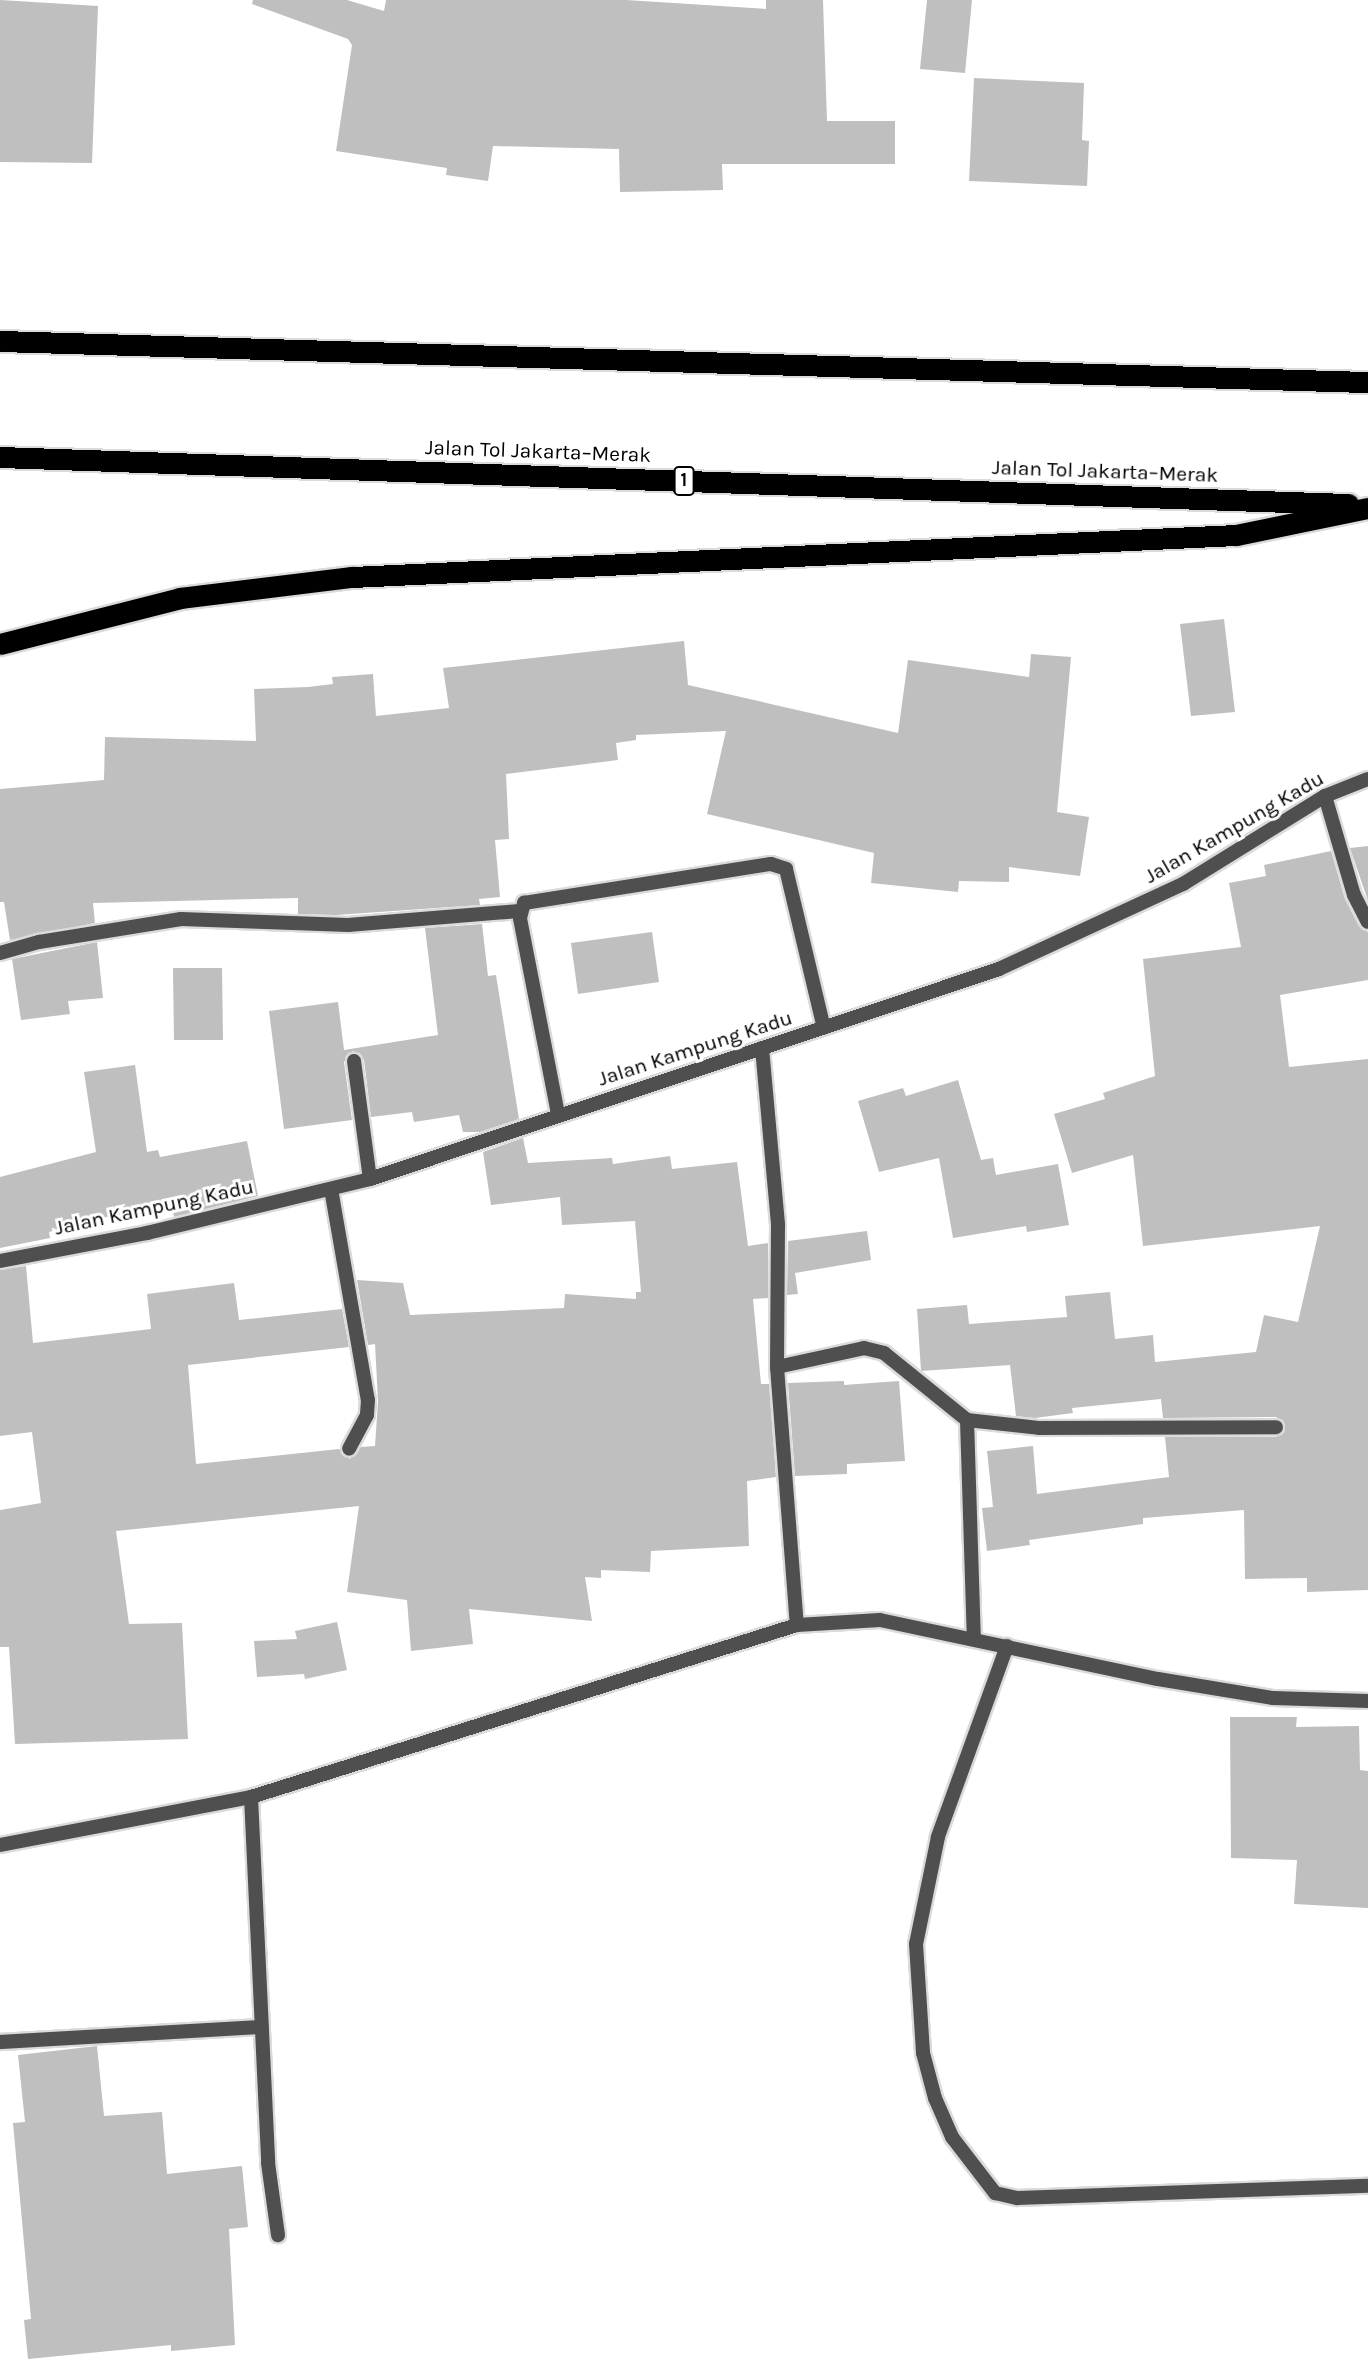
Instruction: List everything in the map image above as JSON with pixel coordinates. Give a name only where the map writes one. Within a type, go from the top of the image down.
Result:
[{"type":"highway","points":[[0,341],[1368,382]]},
{"type":"highway","name":"Jalan Tol Jakarta–Merak","points":[[0,457],[1368,507]]},
{"type":"highway","points":[[0,644],[180,598],[352,577],[1236,534],[1368,507]]},
{"type":"street","name":"Jalan Kampung Kadu","points":[[0,1261],[147,1233],[370,1179],[558,1114],[999,969],[1183,884],[1325,796],[1368,779]]},
{"type":"street","points":[[1325,796],[1354,895],[1368,922]]},
{"type":"street","points":[[558,1114],[519,911],[524,903],[771,864],[786,869],[824,1028]]},
{"type":"street","points":[[0,953],[39,942],[181,919],[348,925],[519,911]]},
{"type":"street","points":[[762,1048],[778,1225],[777,1367],[797,1625]]},
{"type":"street","points":[[354,1061],[370,1179]]},
{"type":"street","points":[[331,1189],[368,1400],[367,1415],[349,1448]]},
{"type":"street","points":[[777,1367],[864,1348],[884,1353],[967,1420],[1039,1429],[1276,1427]]},
{"type":"street","points":[[967,1420],[974,1637]]},
{"type":"street","points":[[0,1845],[251,1797],[797,1625],[880,1620],[974,1637],[1158,1679],[1273,1698],[1368,1701]]},
{"type":"street","points":[[1007,1646],[938,1837],[916,1944],[923,2053],[935,2098],[952,2137],[995,2193],[1017,2198],[1368,2186]]},
{"type":"street","points":[[251,1797],[268,2163],[278,2235]]},
{"type":"street","points":[[0,2042],[262,2026]]},
{"type":"building","points":[[0,0],[98,6],[92,163],[0,162]]},
{"type":"building","points":[[253,0],[347,0],[384,11],[386,0],[626,0],[766,9],[766,0],[823,0],[827,121],[895,121],[895,164],[722,164],[723,190],[620,192],[619,149],[493,146],[488,181],[446,175],[447,168],[336,151],[352,45],[348,39],[252,4]]},
{"type":"building","points":[[927,0],[972,0],[965,73],[920,69]]},
{"type":"building","points":[[974,78],[1084,83],[1082,140],[1089,141],[1087,186],[969,181]]},
{"type":"building","points":[[1224,619],[1235,712],[1191,716],[1180,624]]},
{"type":"building","points":[[684,641],[688,685],[898,733],[908,660],[1029,677],[1031,654],[1071,657],[1057,812],[1089,817],[1080,876],[1009,867],[1009,882],[959,881],[958,892],[871,883],[874,853],[707,814],[726,731],[636,735],[636,740],[616,743],[618,760],[506,774],[509,839],[495,840],[500,897],[479,899],[480,905],[336,915],[298,914],[298,898],[93,903],[95,923],[10,940],[4,902],[0,902],[0,789],[104,780],[105,737],[256,741],[254,689],[333,684],[332,677],[373,674],[376,716],[449,708],[443,668]]},
{"type":"building","points":[[1368,846],[1368,901],[1350,848]]},
{"type":"building","points":[[1331,851],[1345,899],[1359,926],[1368,932],[1368,980],[1280,995],[1289,1067],[1368,1059],[1368,1590],[1307,1592],[1307,1578],[1245,1579],[1244,1510],[1143,1518],[1143,1524],[1029,1540],[1030,1545],[987,1551],[982,1508],[993,1507],[987,1451],[1033,1446],[1037,1494],[1169,1477],[1165,1437],[1276,1437],[1285,1431],[1284,1422],[1276,1417],[1163,1418],[1161,1399],[1072,1408],[1073,1413],[1035,1418],[1016,1416],[1010,1365],[921,1371],[917,1309],[967,1305],[969,1324],[1067,1317],[1065,1296],[1110,1292],[1115,1339],[1153,1335],[1155,1362],[1256,1352],[1264,1315],[1298,1322],[1320,1226],[1143,1246],[1133,1155],[1072,1173],[1054,1114],[1105,1099],[1103,1093],[1155,1076],[1143,959],[1241,947],[1229,883],[1266,876],[1264,865]]},
{"type":"building","points":[[482,924],[488,976],[496,975],[519,1119],[480,1132],[463,1132],[459,1115],[414,1122],[412,1112],[371,1117],[364,1060],[353,1051],[344,1062],[352,1120],[284,1129],[269,1011],[338,1002],[344,1050],[438,1035],[425,928]]},
{"type":"building","points":[[652,932],[659,982],[578,994],[571,943]]},
{"type":"building","points":[[97,942],[103,998],[68,1001],[70,1014],[21,1020],[12,959]]},
{"type":"building","points":[[173,968],[222,968],[223,1040],[174,1040]]},
{"type":"building","points":[[135,1065],[147,1152],[158,1150],[160,1157],[247,1141],[258,1196],[174,1217],[172,1206],[106,1217],[49,1232],[50,1238],[0,1248],[0,1177],[96,1152],[84,1072]]},
{"type":"building","points":[[958,1080],[981,1160],[993,1158],[996,1175],[1058,1164],[1069,1225],[1027,1232],[1026,1226],[953,1238],[939,1158],[879,1172],[858,1101],[903,1088],[906,1096]]},
{"type":"building","points":[[523,1138],[528,1163],[612,1158],[613,1164],[670,1156],[672,1169],[737,1162],[748,1246],[768,1243],[768,1298],[753,1299],[761,1384],[769,1384],[776,1477],[747,1481],[749,1546],[651,1551],[650,1572],[601,1570],[601,1578],[585,1577],[592,1621],[469,1609],[473,1644],[411,1651],[407,1600],[347,1592],[359,1506],[116,1531],[129,1624],[182,1623],[188,1739],[15,1744],[9,1647],[0,1647],[0,1510],[41,1503],[32,1432],[0,1436],[0,1270],[26,1266],[33,1343],[151,1329],[147,1294],[234,1283],[239,1320],[342,1309],[349,1347],[188,1365],[196,1464],[339,1449],[350,1459],[361,1447],[375,1446],[378,1401],[375,1344],[368,1345],[357,1280],[403,1283],[410,1315],[564,1308],[565,1294],[636,1299],[636,1292],[641,1292],[635,1221],[562,1225],[560,1197],[491,1205],[483,1152]]},
{"type":"building","points":[[867,1231],[871,1260],[795,1273],[798,1294],[787,1295],[788,1241]]},
{"type":"building","points":[[844,1381],[844,1385],[899,1381],[905,1461],[847,1464],[847,1474],[795,1476],[788,1383]]},
{"type":"building","points":[[337,1622],[347,1670],[305,1679],[304,1674],[257,1677],[254,1641],[297,1639],[295,1631]]},
{"type":"building","points":[[1230,1717],[1297,1717],[1296,1727],[1359,1726],[1360,1770],[1368,1771],[1368,1908],[1294,1904],[1297,1860],[1231,1858]]},
{"type":"building","points":[[97,2046],[104,2116],[162,2112],[167,2174],[242,2166],[248,2227],[229,2229],[235,2345],[171,2351],[171,2345],[28,2359],[24,2320],[31,2319],[13,2123],[25,2122],[18,2055]]}]
